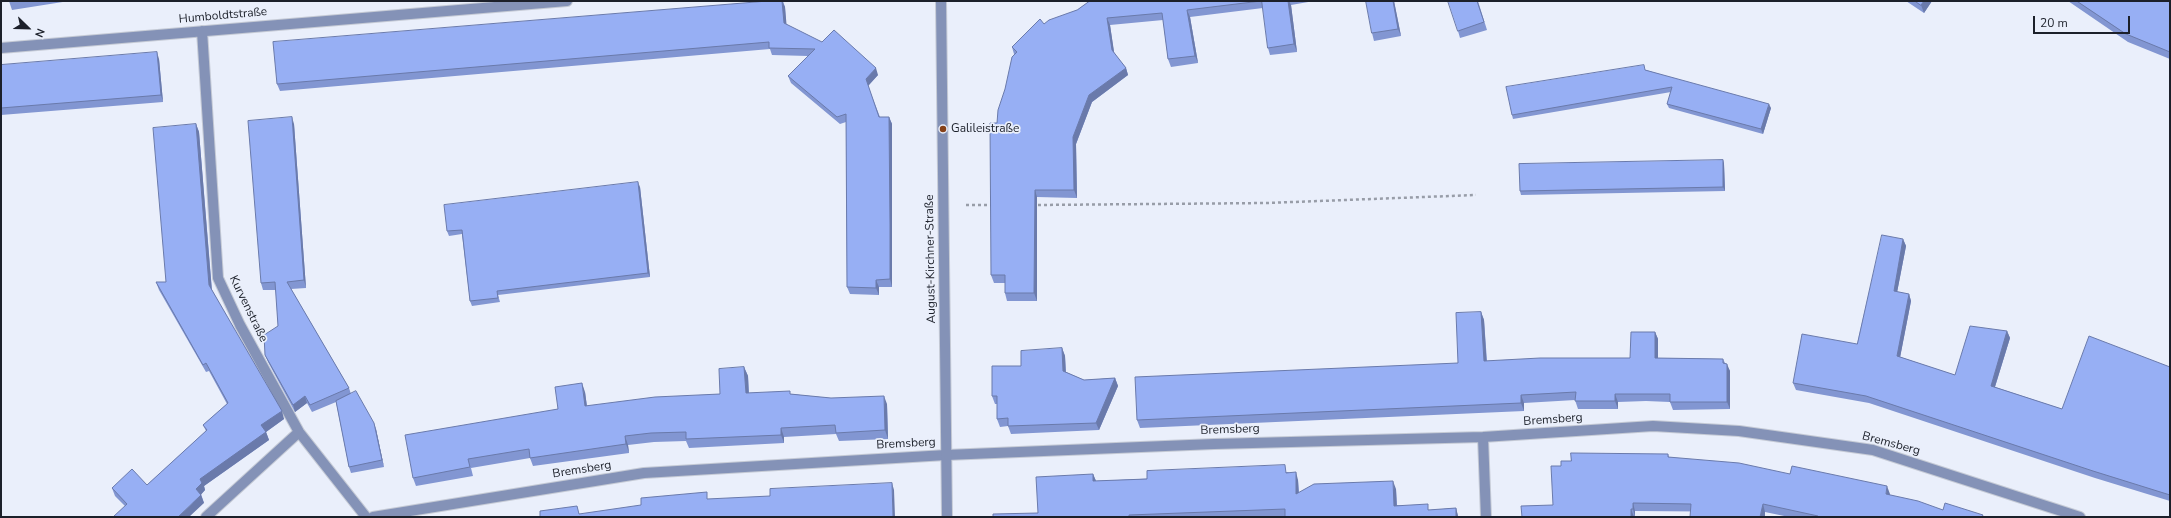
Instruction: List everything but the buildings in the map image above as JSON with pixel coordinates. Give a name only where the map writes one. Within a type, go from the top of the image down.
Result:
[{"type":"street","name":"Humboldtstraße","points":[[1,48],[567,1]]},
{"type":"street","name":"August-Kirchner-Straße","points":[[941,1],[947,517]]},
{"type":"street","name":"Kurvenstraße","points":[[202,31],[218,278],[240,325],[299,432],[366,517]]},
{"type":"street","name":"Bremsberg","points":[[373,517],[644,473],[946,454],[1214,444],[1483,437],[1653,426],[1739,431],[1873,450],[2080,517]]},
{"type":"street","points":[[206,517],[299,432]]},
{"type":"street","points":[[1483,437],[1486,517]]},
{"type":"path","points":[[1038,205],[1267,202],[1476,195]]},
{"type":"path","points":[[944,205],[999,205]]},
{"type":"place","name":"Galileistraße","points":[[943,129]]}]
